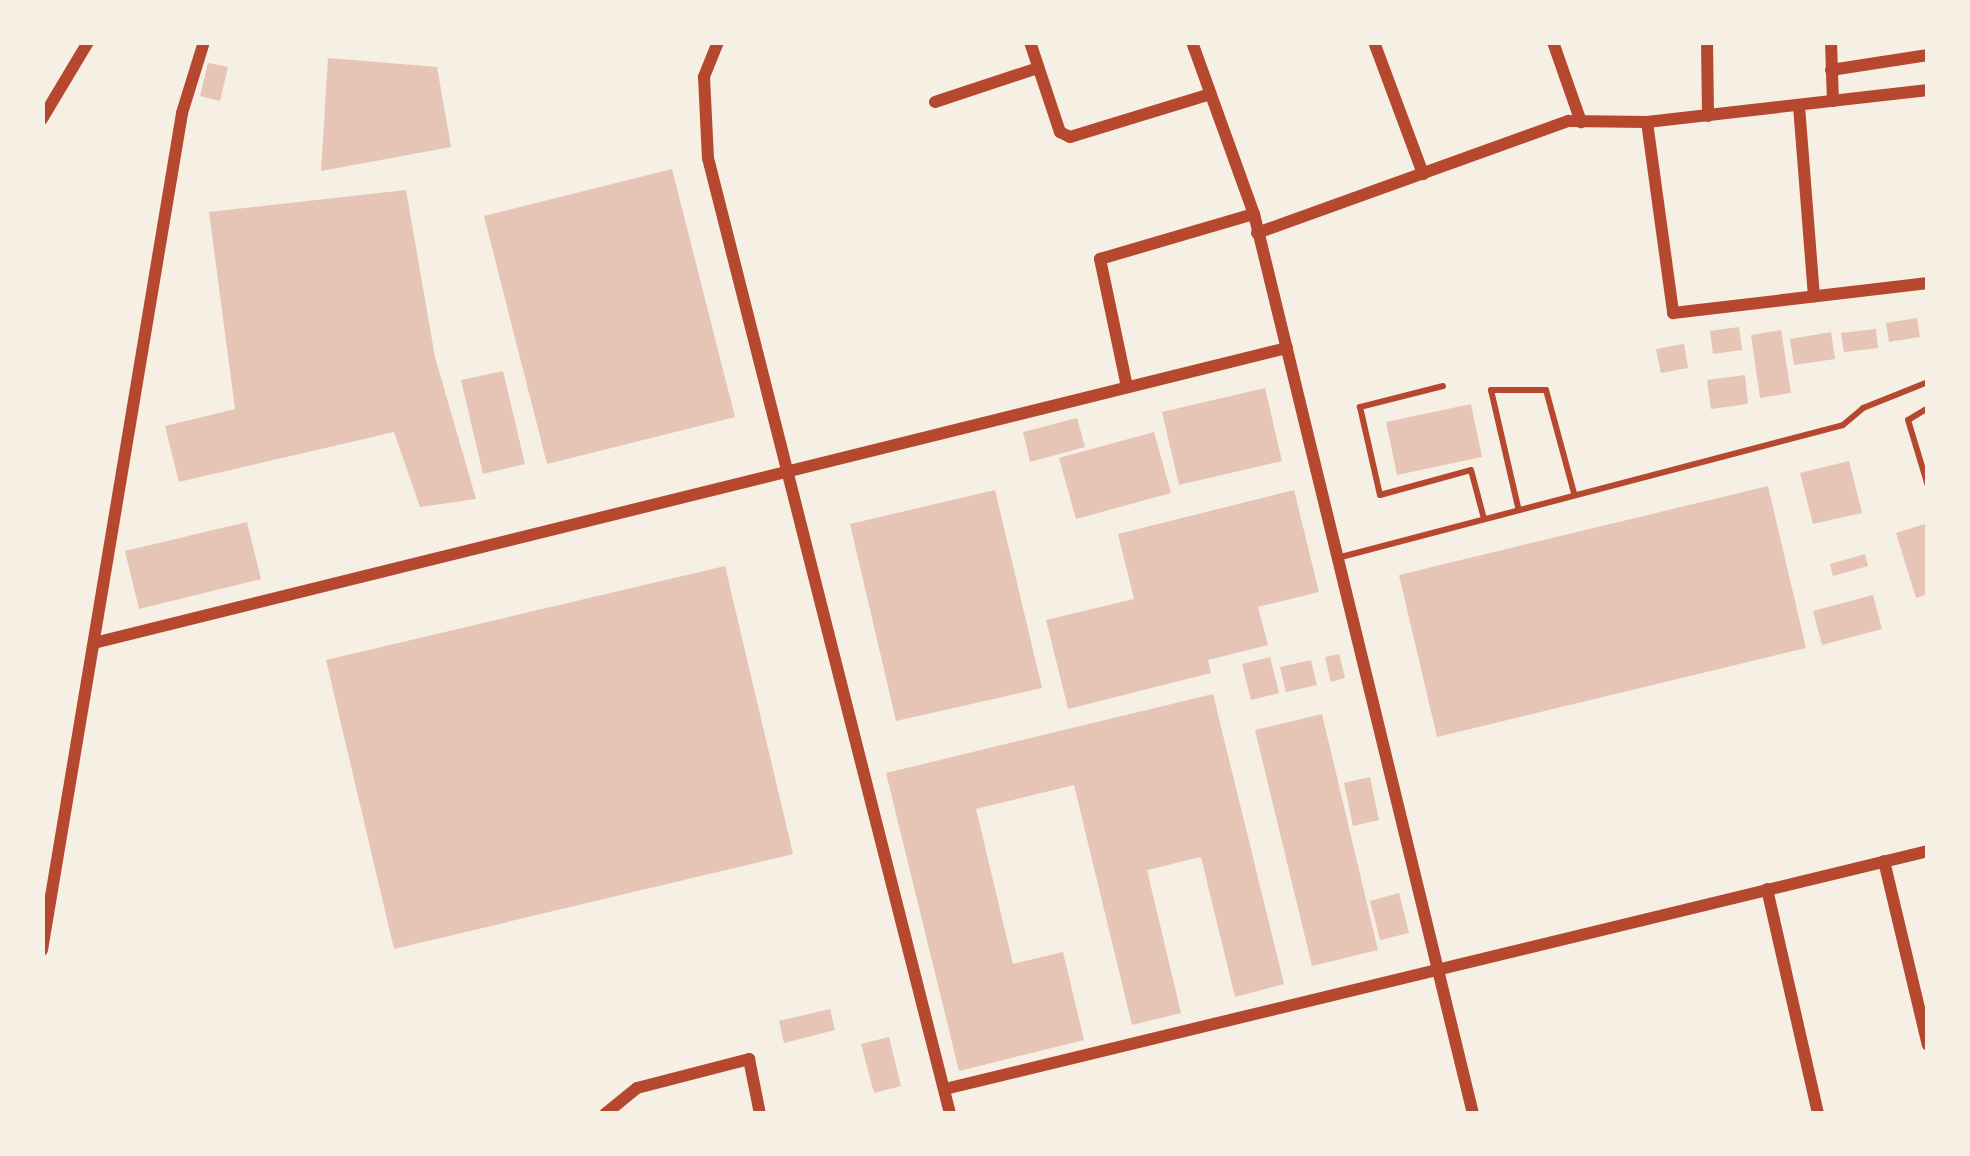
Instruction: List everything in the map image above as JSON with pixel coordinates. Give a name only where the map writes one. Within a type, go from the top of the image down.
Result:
[{"type":"street","points":[[42,119],[88,42]]},
{"type":"street","points":[[42,950],[46,889],[94,643],[182,112],[205,42]]},
{"type":"street","points":[[718,42],[704,76],[708,158],[950,1114]]},
{"type":"street","points":[[1030,42],[1060,132],[1070,137],[1211,94]]},
{"type":"street","points":[[1192,42],[1254,214],[1442,969],[1473,1114]]},
{"type":"street","points":[[1374,42],[1424,174]]},
{"type":"street","points":[[1553,42],[1581,122]]},
{"type":"street","points":[[1707,42],[1708,116]]},
{"type":"street","points":[[1831,42],[1833,101]]},
{"type":"street","points":[[1831,70],[1928,55]]},
{"type":"street","points":[[934,102],[1038,68]]},
{"type":"street","points":[[1257,233],[1581,122],[1647,122],[1928,91]]},
{"type":"street","points":[[1799,106],[1814,296]]},
{"type":"street","points":[[1647,122],[1673,313],[1928,283]]},
{"type":"street","points":[[1127,387],[1100,259],[1254,214]]},
{"type":"street","points":[[94,643],[1287,348]]},
{"type":"street","points":[[945,1090],[1928,851]]},
{"type":"street","points":[[1884,861],[1928,1045]]},
{"type":"street","points":[[1767,889],[1817,1114]]},
{"type":"street","points":[[605,1114],[637,1088],[749,1059],[760,1114]]},
{"type":"lane","points":[[1341,557],[1483,515],[1843,425],[1863,408],[1928,382]]},
{"type":"lane","points":[[1442,386],[1360,407],[1380,495],[1471,470],[1483,515]]},
{"type":"lane","points":[[1518,507],[1491,390],[1546,390],[1574,493]]},
{"type":"lane","points":[[1928,408],[1908,420],[1928,486]]},
{"type":"building","points":[[328,58],[437,67],[451,147],[321,171]]},
{"type":"building","points":[[208,63],[228,67],[220,101],[200,96]]},
{"type":"building","points":[[672,169],[735,417],[547,464],[484,216]]},
{"type":"building","points":[[406,190],[435,357],[476,499],[420,507],[394,432],[179,482],[165,426],[235,409],[209,212]]},
{"type":"building","points":[[1917,318],[1920,337],[1889,342],[1886,323]]},
{"type":"building","points":[[1739,327],[1742,350],[1713,354],[1710,331]]},
{"type":"building","points":[[1876,329],[1878,348],[1844,352],[1841,333]]},
{"type":"building","points":[[1781,330],[1791,393],[1760,398],[1751,335]]},
{"type":"building","points":[[1831,332],[1835,359],[1794,365],[1790,339]]},
{"type":"building","points":[[1684,344],[1688,368],[1661,373],[1656,349]]},
{"type":"building","points":[[503,371],[525,464],[483,474],[461,380]]},
{"type":"building","points":[[1745,375],[1748,404],[1711,409],[1707,380]]},
{"type":"building","points":[[1265,388],[1282,461],[1179,485],[1162,412]]},
{"type":"building","points":[[1471,404],[1482,457],[1397,475],[1386,422]]},
{"type":"building","points":[[1077,418],[1085,447],[1030,462],[1023,432]]},
{"type":"building","points":[[1154,432],[1171,493],[1076,519],[1059,458]]},
{"type":"building","points":[[1849,461],[1862,513],[1813,524],[1800,473]]},
{"type":"building","points":[[1768,486],[1806,648],[1437,737],[1399,575]]},
{"type":"building","points":[[995,490],[1042,688],[896,721],[850,524]]},
{"type":"building","points":[[1294,490],[1319,592],[1258,607],[1268,645],[1208,660],[1211,673],[1068,709],[1046,620],[1134,599],[1118,534]]},
{"type":"building","points":[[247,522],[261,579],[139,609],[125,551]]},
{"type":"building","points":[[1928,523],[1928,594],[1916,598],[1896,533]]},
{"type":"building","points":[[1865,554],[1868,566],[1833,576],[1830,564]]},
{"type":"building","points":[[725,566],[793,854],[394,949],[326,660]]},
{"type":"building","points":[[1873,595],[1882,629],[1822,645],[1813,611]]},
{"type":"building","points":[[1339,654],[1345,678],[1331,682],[1325,657]]},
{"type":"building","points":[[1270,657],[1279,693],[1251,700],[1242,664]]},
{"type":"building","points":[[1311,660],[1317,685],[1286,692],[1280,667]]},
{"type":"building","points":[[1213,694],[1284,984],[1235,997],[1201,857],[1147,870],[1181,1013],[1132,1025],[1074,785],[976,809],[1013,964],[1063,952],[1084,1040],[959,1071],[886,773]]},
{"type":"building","points":[[1322,714],[1378,950],[1312,966],[1255,730]]},
{"type":"building","points":[[1370,777],[1379,820],[1353,826],[1344,783]]},
{"type":"building","points":[[1399,893],[1409,933],[1380,940],[1370,901]]},
{"type":"building","points":[[830,1009],[835,1030],[784,1043],[779,1021]]},
{"type":"building","points":[[889,1037],[901,1086],[874,1093],[861,1044]]}]
